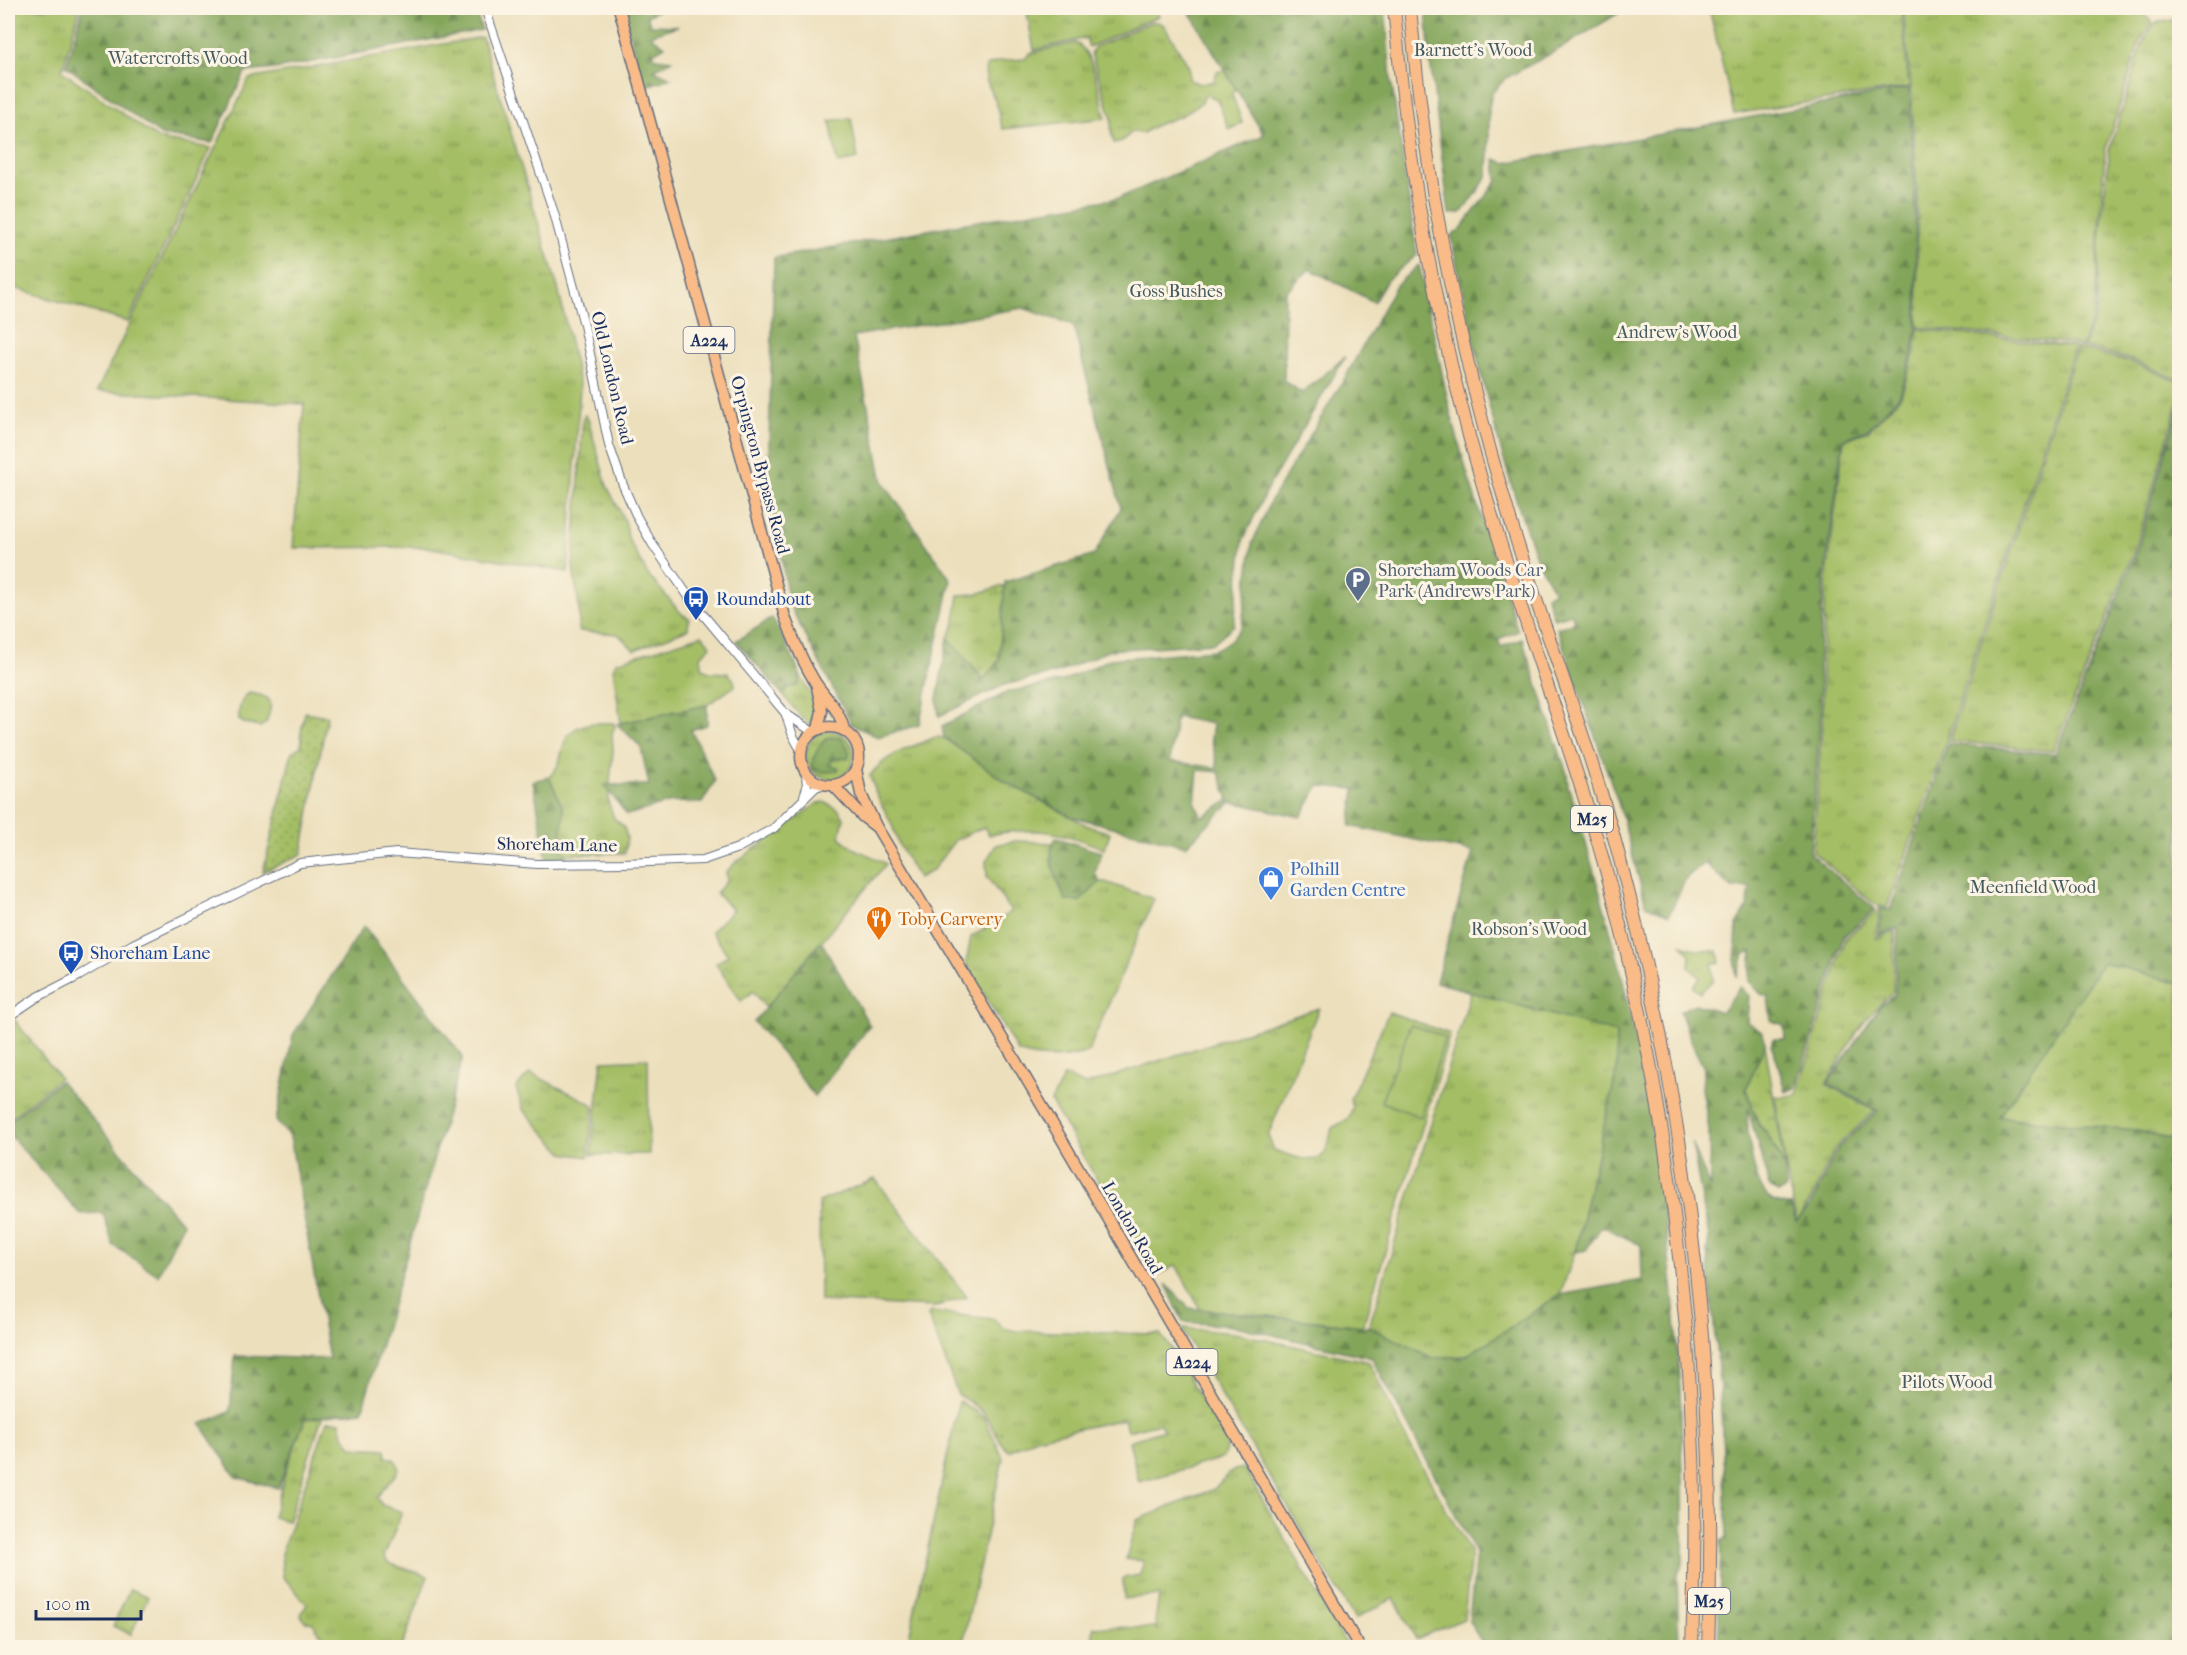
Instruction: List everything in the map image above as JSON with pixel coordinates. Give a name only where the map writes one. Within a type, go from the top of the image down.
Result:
[{"type":"highway","name":"M25","points":[[1394,8],[1414,179],[1450,363],[1490,508],[1571,752],[1603,858],[1630,967],[1653,1077],[1675,1224],[1689,1372],[1694,1524],[1692,1647]]},
{"type":"highway","name":"M25","points":[[1410,8],[1430,173],[1449,282],[1471,382],[1511,524],[1618,850],[1646,960],[1669,1071],[1695,1256],[1705,1367],[1710,1488],[1707,1647]]},
{"type":"main road","name":"Orpington Bypass Road","points":[[619,8],[778,596],[799,652],[816,684],[836,710],[844,730]]},
{"type":"main road","name":"Orpington Bypass Road","points":[[815,731],[822,711],[816,684]]},
{"type":"main road","points":[[832,727],[844,730],[855,740],[859,757],[856,769],[847,779],[829,785],[812,779],[806,772],[801,761],[801,750],[815,731],[832,727]]},
{"type":"main road","name":"London Road","points":[[856,769],[861,794],[876,826],[1360,1647]]},
{"type":"main road","name":"London Road","points":[[829,785],[876,826]]},
{"type":"street","name":"Old London Road","points":[[485,8],[565,250],[584,325],[609,445],[637,517],[677,582],[786,714],[815,731]]},
{"type":"street","name":"Old London Road","points":[[786,714],[793,736],[801,750]]},
{"type":"street","points":[[802,799],[807,787],[806,772]]},
{"type":"street","name":"Shoreham Lane","points":[[8,1017],[36,998],[133,944],[300,863],[397,853],[537,864],[703,860],[738,848],[774,828],[816,787],[829,785]]},
{"type":"green space","points":[[8,8],[80,8],[62,71],[159,139],[211,148],[128,322],[8,286]]},
{"type":"green space","name":"Watercrofts Wood","points":[[83,8],[474,8],[482,30],[275,69],[245,72],[212,143],[161,135],[66,66]]},
{"type":"green space","points":[[622,8],[662,8],[647,16],[651,25],[678,26],[650,35],[665,46],[653,53],[655,58],[672,60],[654,70],[671,78],[644,87]]},
{"type":"green space","points":[[1026,8],[1154,8],[1159,16],[1089,47],[1086,38],[1034,50]]},
{"type":"green space","name":"Goss Bushes","points":[[1187,8],[1385,8],[1391,79],[1417,255],[1387,280],[1374,302],[1310,269],[1285,292],[1284,381],[1302,393],[1345,357],[1266,491],[1243,541],[1234,625],[1213,643],[1109,650],[1060,672],[1004,685],[939,716],[937,699],[948,638],[984,680],[999,660],[1005,582],[1094,555],[1121,508],[1073,325],[1023,308],[854,336],[883,482],[951,580],[919,725],[878,737],[852,725],[789,604],[768,480],[774,258],[1119,198],[1264,135]]},
{"type":"green space","name":"Barnett's Wood","points":[[1426,8],[1627,8],[1506,78],[1492,93],[1489,107],[1487,177],[1461,213],[1449,214],[1430,61]]},
{"type":"green space","points":[[1709,8],[1901,8],[1909,87],[1734,114]]},
{"type":"green space","points":[[1903,8],[2137,8],[2152,22],[2140,41],[2105,151],[2094,312],[2082,347],[2075,344],[1918,327],[1917,195],[1911,88]]},
{"type":"green space","points":[[2180,19],[2179,380],[2132,360],[2084,347],[2096,313],[2099,250],[2109,151],[2143,42],[2154,23]]},
{"type":"green space","points":[[1151,22],[1164,25],[1189,67],[1189,80],[1201,84],[1214,81],[1217,72],[1225,70],[1236,88],[1232,94],[1242,123],[1229,130],[1217,99],[1206,94],[1202,102],[1181,116],[1156,125],[1143,133],[1132,132],[1122,141],[1114,143],[1111,131],[1112,119],[1091,53],[1095,47]]},
{"type":"green space","points":[[482,37],[558,288],[580,387],[568,572],[426,547],[293,548],[304,404],[97,391],[249,79]]},
{"type":"green space","points":[[1075,43],[1087,54],[1099,88],[1106,118],[1003,129],[995,100],[986,80],[986,66],[1000,61],[1025,59],[1030,53]]},
{"type":"green space","name":"Andrew's Wood","points":[[1909,88],[1915,195],[1917,327],[1913,351],[1900,395],[1867,430],[1843,439],[1824,582],[1819,660],[1821,712],[1810,854],[1875,909],[1843,937],[1796,1088],[1785,1092],[1771,1046],[1773,1039],[1785,1039],[1784,1025],[1771,1021],[1768,996],[1761,994],[1749,981],[1752,951],[1744,954],[1737,977],[1735,964],[1737,924],[1747,908],[1750,887],[1732,888],[1704,863],[1686,878],[1669,915],[1646,905],[1618,802],[1557,628],[1574,623],[1572,614],[1554,619],[1546,595],[1554,592],[1535,554],[1503,457],[1475,347],[1451,236],[1460,230],[1497,181],[1495,159],[1505,163]]},
{"type":"green space","points":[[851,118],[858,159],[838,163],[830,121]]},
{"type":"green space","name":"Robson's Wood","points":[[1419,265],[1450,411],[1468,476],[1518,631],[1498,639],[1501,647],[1522,639],[1567,774],[1568,787],[1577,810],[1613,941],[1639,1057],[1662,1201],[1677,1346],[1683,1491],[1683,1564],[1677,1573],[1679,1647],[1485,1647],[1469,1622],[1476,1553],[1372,1358],[1235,1326],[1183,1322],[1166,1284],[1189,1308],[1369,1327],[1433,1358],[1466,1356],[1560,1295],[1642,1280],[1641,1245],[1602,1226],[1586,1250],[1575,1252],[1617,1070],[1616,1033],[1436,982],[1473,852],[1350,826],[1355,789],[1319,786],[1301,817],[1231,802],[1186,846],[1070,816],[1006,782],[944,738],[942,726],[1008,692],[1063,681],[1110,659],[1213,650],[1234,637],[1242,625],[1252,544],[1271,500],[1345,378],[1396,285]],"holes":[[[1176,717],[1213,724],[1211,738],[1217,768],[1170,761]],[[1198,770],[1219,772],[1229,800],[1202,817],[1195,804]]]},
{"type":"green space","points":[[1918,329],[2075,347],[1946,742],[1887,908],[1874,904],[1813,852],[1823,712],[1822,661],[1826,583],[1844,440],[1868,431],[1901,396],[1915,351]]},
{"type":"green space","points":[[2077,348],[2131,362],[2179,382],[2179,399],[2136,546],[2053,751],[1949,741]]},
{"type":"green space","points":[[2179,406],[2179,983],[2103,962],[2000,1117],[2134,1130],[2179,1142],[2179,1647],[1718,1647],[1721,1541],[1727,1538],[1720,1390],[1707,1251],[1709,1238],[1692,1143],[1710,1188],[1709,1130],[1702,1088],[1704,1068],[1680,1011],[1695,1004],[1722,1012],[1740,987],[1749,996],[1747,1022],[1763,1033],[1765,1044],[1746,1089],[1758,1125],[1767,1133],[1785,1168],[1786,1188],[1778,1193],[1769,1186],[1748,1108],[1752,1158],[1760,1185],[1766,1195],[1775,1202],[1791,1206],[1796,1222],[1810,1206],[1838,1148],[1878,1111],[1828,1083],[1880,1006],[1895,995],[1898,928],[1879,935],[1881,917],[1879,908],[1890,910],[1948,744],[2055,754],[2138,547]]},
{"type":"green space","points":[[585,415],[607,486],[626,523],[628,538],[648,575],[682,614],[689,618],[688,629],[634,650],[618,634],[579,631],[579,607],[573,567]]},
{"type":"green space","points":[[1005,586],[999,660],[984,680],[948,638],[954,626],[959,595],[977,594]]},
{"type":"green space","points":[[772,618],[800,676],[798,686],[788,687],[783,695],[736,641]]},
{"type":"green space","points":[[702,635],[711,646],[701,656],[702,667],[709,672],[728,673],[734,680],[735,686],[707,705],[621,723],[613,668],[616,662]]},
{"type":"green space","points":[[800,675],[817,709],[814,724],[807,724],[808,722],[783,695],[788,687],[798,686]]},
{"type":"green space","points":[[250,693],[264,696],[271,705],[266,723],[260,727],[239,720],[241,704]]},
{"type":"green space","points":[[707,705],[707,725],[691,730],[715,781],[702,803],[672,802],[627,815],[604,785],[649,785],[641,747],[617,724]]},
{"type":"green space","points":[[305,712],[327,716],[302,854],[263,872],[292,752],[301,746],[300,737]]},
{"type":"green space","points":[[613,723],[615,726],[612,733],[613,751],[608,801],[614,818],[624,827],[627,838],[625,853],[565,854],[561,843],[563,810],[549,777],[557,767],[570,733],[589,724]]},
{"type":"green space","points":[[825,731],[835,731],[847,738],[854,750],[854,760],[847,772],[835,779],[825,779],[810,768],[806,760],[806,750],[817,735]]},
{"type":"green space","points":[[830,737],[841,738],[849,750],[848,759],[837,759],[831,762],[829,765],[839,768],[837,771],[825,772],[812,769],[817,750]]},
{"type":"green space","points":[[936,737],[944,738],[1006,782],[1088,826],[1110,833],[1104,849],[1061,834],[1020,831],[989,835],[984,827],[955,840],[932,871],[918,878],[899,845],[870,776],[891,757]]},
{"type":"green space","points":[[549,777],[564,810],[561,843],[567,859],[547,860],[533,781]]},
{"type":"green space","points":[[824,802],[838,809],[844,818],[840,836],[844,841],[886,864],[766,1008],[753,991],[741,1001],[716,964],[728,955],[711,931],[733,910],[716,893],[727,881],[726,872],[735,863],[818,803]]},
{"type":"green space","points":[[1056,838],[1102,852],[1095,873],[1100,882],[1080,901],[1066,901],[1056,878],[1051,853]]},
{"type":"green space","points":[[1016,841],[1053,843],[1051,860],[1080,901],[1100,882],[1154,899],[1088,1052],[1053,1058],[1018,1052],[966,963],[971,937],[1011,912],[987,876],[986,861],[996,845]]},
{"type":"green space","points":[[1876,911],[1879,918],[1876,938],[1895,931],[1893,993],[1863,1023],[1826,1084],[1875,1111],[1836,1147],[1809,1203],[1797,1222],[1775,1096],[1784,1097],[1797,1094],[1845,939]]},
{"type":"green space","points":[[364,926],[463,1057],[362,1411],[305,1419],[278,1488],[236,1477],[201,1424],[230,1412],[235,1356],[329,1359],[290,1137],[276,1121],[293,1035]]},
{"type":"green space","points":[[821,941],[870,1026],[814,1096],[784,1056],[754,1022]]},
{"type":"green space","points":[[1682,945],[1697,950],[1718,951],[1720,963],[1712,963],[1713,980],[1700,993],[1693,987],[1700,977],[1689,968],[1690,954]]},
{"type":"green space","points":[[2103,962],[2179,983],[2179,1142],[2134,1130],[1999,1117]]},
{"type":"green space","points":[[1471,992],[1616,1032],[1617,1070],[1575,1252],[1560,1295],[1466,1356],[1432,1358],[1369,1327]]},
{"type":"green space","points":[[1319,1008],[1268,1136],[1274,1150],[1294,1157],[1315,1159],[1321,1157],[1328,1146],[1332,1128],[1348,1119],[1353,1107],[1350,1099],[1389,1012],[1450,1034],[1363,1326],[1200,1309],[1176,1265],[1155,1277],[1051,1102],[1064,1076],[1086,1085]]},
{"type":"green space","points":[[13,1018],[60,1078],[8,1120],[8,1022]]},
{"type":"green space","points":[[1411,1025],[1445,1037],[1421,1117],[1381,1102]]},
{"type":"green space","points":[[1765,1044],[1785,1168],[1767,1133],[1759,1125],[1746,1089]]},
{"type":"green space","points":[[648,1059],[649,1154],[591,1155],[602,1061]]},
{"type":"green space","points":[[530,1073],[592,1104],[594,1108],[588,1157],[563,1153],[523,1109],[516,1088]]},
{"type":"green space","points":[[60,1081],[183,1224],[158,1275],[113,1245],[103,1213],[80,1214],[8,1133],[8,1122]]},
{"type":"green space","points":[[875,1179],[967,1297],[933,1307],[820,1301],[819,1202]]},
{"type":"green space","points":[[931,1312],[994,1319],[1003,1328],[1016,1331],[1160,1334],[1229,1441],[1223,1458],[1139,1482],[1129,1441],[1164,1430],[1159,1423],[1127,1431],[1124,1419],[1036,1438],[1009,1451],[999,1440],[982,1411],[958,1395],[928,1315]]},
{"type":"green space","points":[[1181,1328],[1235,1333],[1369,1362],[1406,1438],[1471,1553],[1464,1619],[1416,1639],[1394,1598],[1355,1619]]},
{"type":"green space","points":[[959,1401],[984,1417],[1003,1458],[962,1647],[907,1647]]},
{"type":"green space","points":[[322,1417],[288,1521],[273,1517],[286,1470],[305,1419]]},
{"type":"green space","points":[[327,1421],[340,1422],[343,1435],[353,1447],[386,1449],[386,1457],[395,1460],[399,1469],[377,1498],[382,1505],[402,1512],[384,1557],[388,1563],[428,1576],[402,1647],[352,1647],[329,1640],[313,1623],[305,1621],[301,1615],[307,1604],[283,1577],[281,1554]]},
{"type":"green space","points":[[1244,1468],[1348,1647],[1091,1647],[1094,1627],[1154,1628],[1157,1630],[1155,1622],[1159,1595],[1124,1599],[1123,1578],[1140,1575],[1144,1561],[1126,1559],[1137,1520],[1214,1489],[1228,1474]]},
{"type":"green space","points":[[130,1589],[148,1597],[131,1634],[113,1626]]},
{"type":"place","name":"Shoreham Woods Car Park (Andrews Park)","points":[[1358,603]]},
{"type":"place","name":"Roundabout","points":[[696,622]]},
{"type":"place","name":"Polhill Garden Centre","points":[[1271,902]]},
{"type":"place","name":"Toby Carvery","points":[[879,942]]},
{"type":"place","name":"Shoreham Lane","points":[[71,976]]},
{"type":"park label","name":"Meenfield Wood","points":[[2033,887]]},
{"type":"park label","name":"Pilots Wood","points":[[1947,1382]]}]
